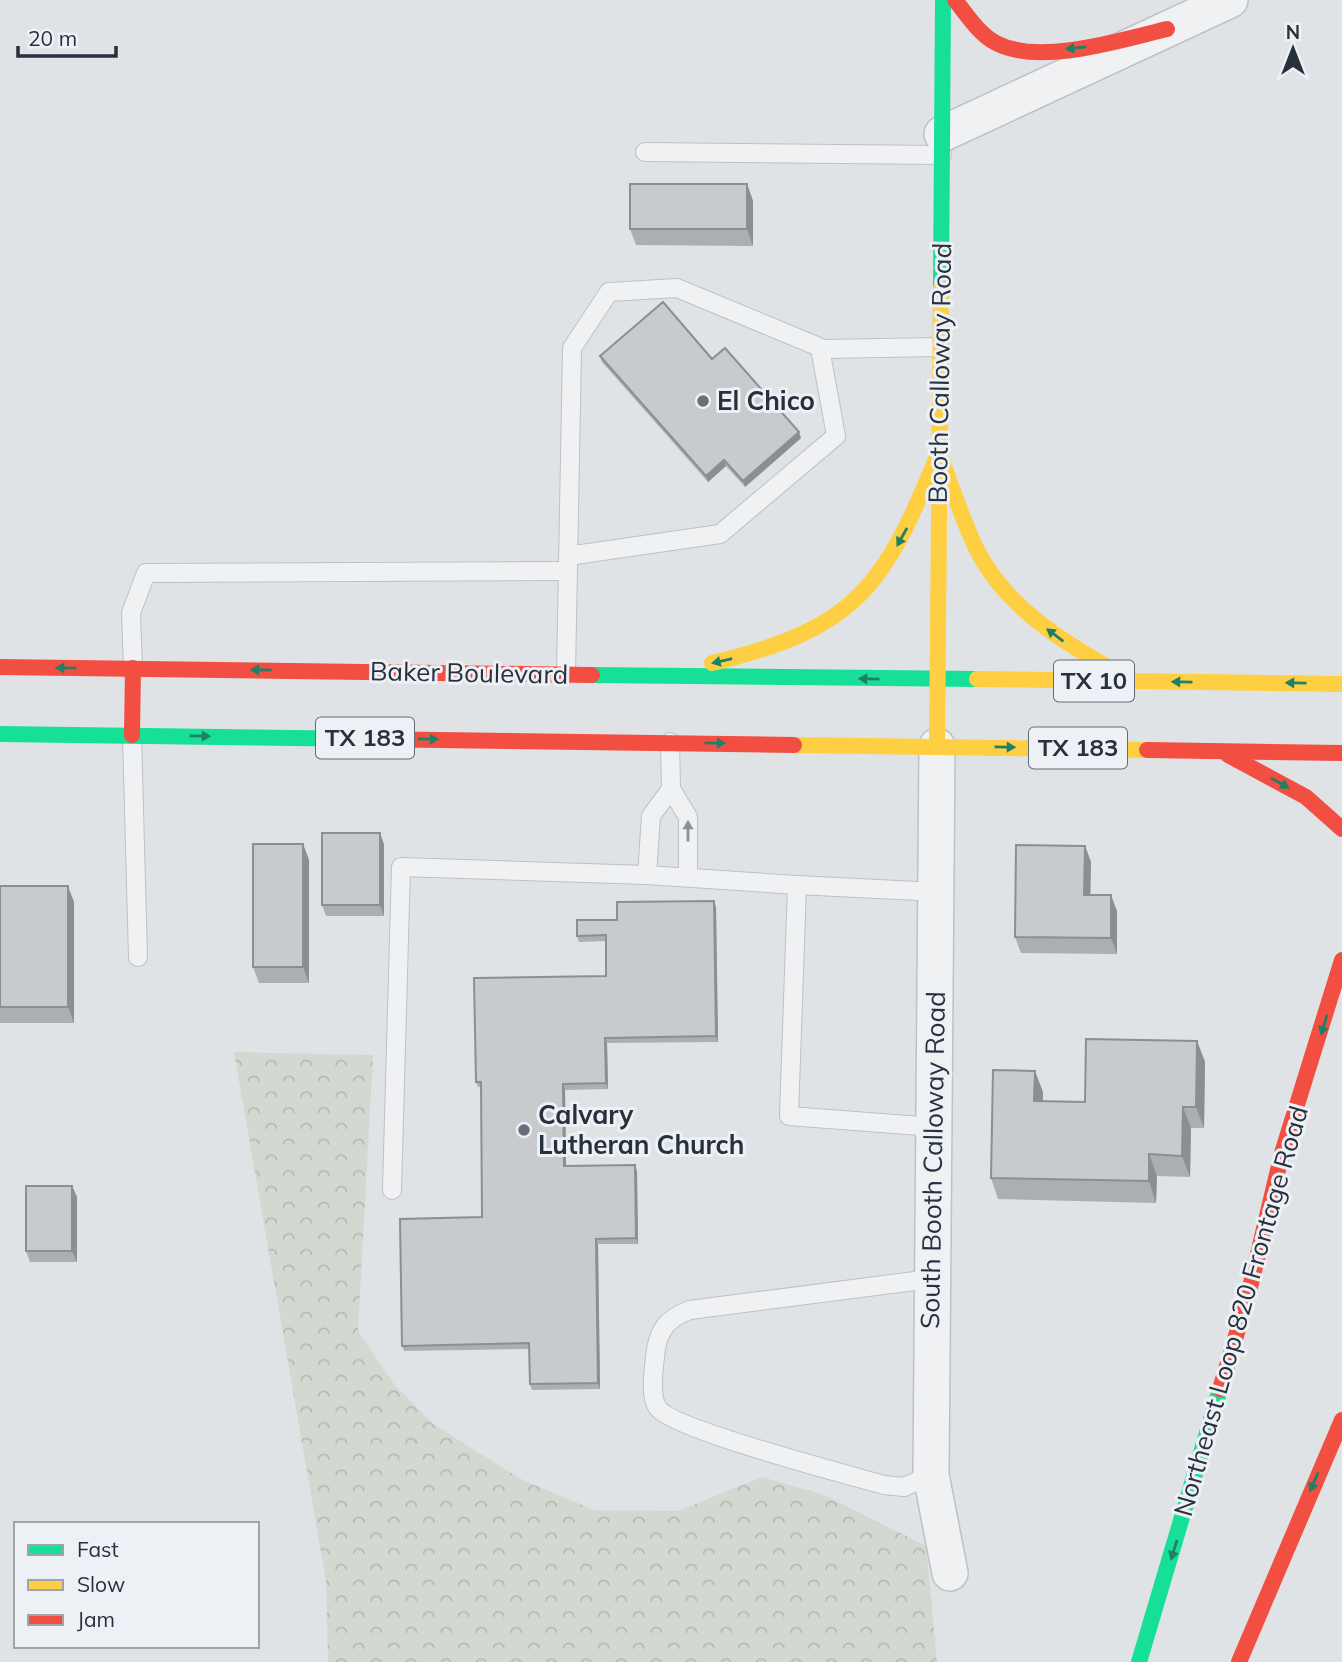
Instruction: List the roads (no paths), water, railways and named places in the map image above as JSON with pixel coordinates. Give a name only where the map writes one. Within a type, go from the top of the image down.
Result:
[{"type":"main road","name":"Booth Calloway Road","points":[[937,746],[943,0]]},
{"type":"main road","points":[[955,0],[978,27],[997,43],[1018,50],[1091,46],[1167,29]]},
{"type":"main road","points":[[656,676],[770,648],[805,635],[850,605],[880,575],[905,533],[939,452]]},
{"type":"main road","points":[[939,452],[977,550],[1009,595],[1074,649],[1134,682]]},
{"type":"main road","name":"Baker Boulevard","points":[[0,667],[938,680]]},
{"type":"main road","points":[[132,735],[133,668]]},
{"type":"main road","name":"TX 10","points":[[938,680],[1342,684]]},
{"type":"main road","name":"TX 183","points":[[0,734],[1342,753]]},
{"type":"main road","points":[[1220,751],[1306,797],[1342,830]]},
{"type":"main road","name":"Northeast Loop 820 Frontage Road","points":[[1139,1662],[1248,1296],[1282,1153],[1342,960]]},
{"type":"main road","points":[[1239,1662],[1342,1420]]},
{"type":"street","points":[[942,145],[1167,29],[1230,0]]},
{"type":"street","name":"South Booth Calloway Road","points":[[937,746],[938,892],[930,1279],[931,1475],[950,1573]]},
{"type":"lane","points":[[645,152],[942,145]]},
{"type":"lane","points":[[566,675],[572,348],[609,292],[677,288],[820,348],[940,347]]},
{"type":"lane","points":[[133,668],[131,613],[146,572],[568,564],[720,534],[836,436],[820,348]]},
{"type":"lane","points":[[132,735],[138,957]]},
{"type":"lane","points":[[670,742],[671,789],[688,817],[688,877]]},
{"type":"lane","points":[[647,875],[651,816],[671,789]]},
{"type":"lane","points":[[392,1190],[401,867],[647,875],[938,892]]},
{"type":"lane","points":[[797,885],[789,1116],[934,1128]]},
{"type":"lane","points":[[930,1279],[690,1310],[672,1317],[659,1331],[654,1398],[658,1409],[673,1420],[743,1444],[884,1485],[904,1487],[931,1475]]},
{"type":"place","name":"El Chico","points":[[703,401]]},
{"type":"place","name":"Calvary Lutheran Church","points":[[524,1130]]}]
